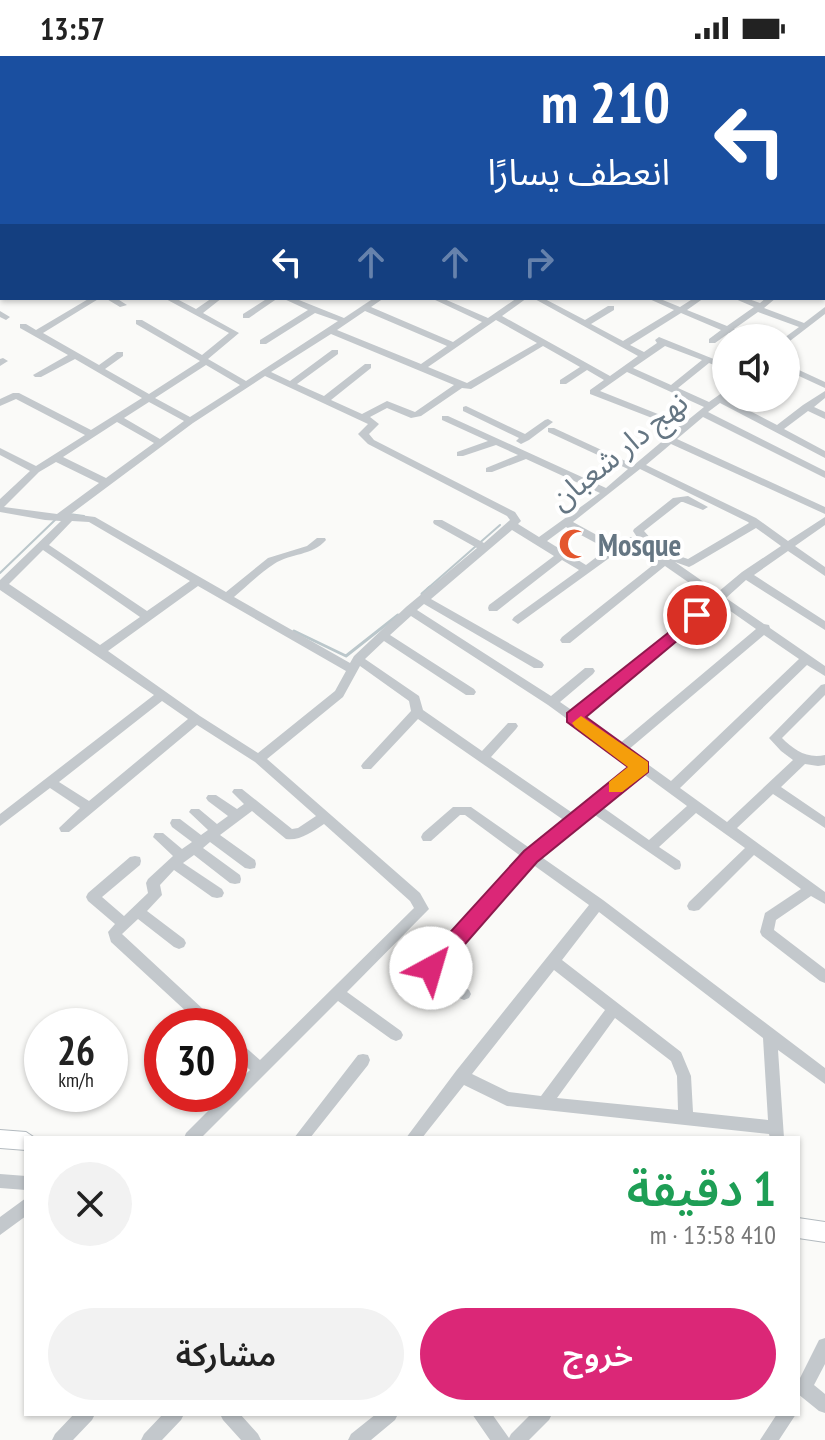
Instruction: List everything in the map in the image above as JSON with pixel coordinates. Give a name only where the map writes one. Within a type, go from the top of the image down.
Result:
[{"type":"street","points":[[308,56],[317,56]]},
{"type":"street","points":[[37,333],[93,300]]},
{"type":"street","points":[[113,300],[123,305]]},
{"type":"street","points":[[0,507],[36,470],[151,397],[236,335],[172,300]]},
{"type":"street","points":[[198,312],[215,300]]},
{"type":"street","points":[[246,316],[271,300]]},
{"type":"street","points":[[291,300],[345,321]]},
{"type":"street","points":[[193,1136],[422,909],[415,897],[259,759],[160,696],[100,651],[1,585],[66,517],[105,482],[245,384],[377,300]]},
{"type":"street","points":[[441,300],[544,342],[611,380]]},
{"type":"street","points":[[421,368],[520,300]]},
{"type":"street","points":[[541,300],[644,356]]},
{"type":"street","points":[[656,300],[714,324]]},
{"type":"street","points":[[623,345],[697,300]]},
{"type":"street","points":[[742,300],[805,326]]},
{"type":"street","points":[[735,324],[770,300]]},
{"type":"street","points":[[365,308],[455,346]]},
{"type":"street","points":[[585,324],[611,308]]},
{"type":"street","points":[[263,342],[315,309]]},
{"type":"street","points":[[800,330],[825,310]]},
{"type":"street","points":[[139,322],[245,384]]},
{"type":"street","points":[[23,326],[190,421]]},
{"type":"street","points":[[330,330],[470,387],[544,342]]},
{"type":"street","points":[[645,332],[712,360]]},
{"type":"street","points":[[664,342],[594,393],[685,428]]},
{"type":"street","points":[[292,384],[335,352]]},
{"type":"street","points":[[101,368],[120,354]]},
{"type":"street","points":[[38,375],[74,356]]},
{"type":"street","points":[[672,389],[709,359]]},
{"type":"street","points":[[326,399],[368,366]]},
{"type":"street","points":[[563,382],[587,366]]},
{"type":"street","points":[[627,369],[672,389],[825,475]]},
{"type":"street","points":[[259,759],[339,694],[355,664],[410,610],[516,521],[511,514],[364,437],[365,431],[374,424],[363,417],[263,372]]},
{"type":"street","points":[[800,373],[825,385]]},
{"type":"street","points":[[363,417],[387,404],[411,415],[418,414],[460,385]]},
{"type":"street","points":[[778,429],[825,394]]},
{"type":"street","points":[[0,403],[16,395],[91,434]]},
{"type":"street","name":"نهج دار شعبان","points":[[539,542],[607,492],[712,405]]},
{"type":"street","points":[[806,407],[825,416]]},
{"type":"street","points":[[466,409],[526,438]]},
{"type":"street","points":[[750,412],[825,455]]},
{"type":"street","points":[[117,418],[160,443]]},
{"type":"street","points":[[445,418],[493,443],[527,455],[607,492]]},
{"type":"street","points":[[509,450],[550,426],[756,523],[825,572]]},
{"type":"street","points":[[671,440],[825,511]]},
{"type":"street","points":[[460,454],[493,443]]},
{"type":"street","points":[[0,451],[36,470]]},
{"type":"street","points":[[489,470],[527,455]]},
{"type":"street","points":[[54,457],[105,482]]},
{"type":"street","points":[[703,507],[684,498],[677,500],[639,534],[684,564],[756,523]]},
{"type":"street","points":[[0,507],[91,519],[226,598],[355,664],[415,699],[417,712],[574,821]]},
{"type":"street","points":[[574,717],[746,575],[825,520]]},
{"type":"street","points":[[438,522],[485,548]]},
{"type":"street","points":[[566,523],[615,549]]},
{"type":"street","points":[[512,525],[586,570]]},
{"type":"street","points":[[226,598],[268,562],[311,548],[321,540]]},
{"type":"street","points":[[518,620],[615,549],[627,541],[638,540],[825,672]]},
{"type":"street","points":[[42,545],[148,617]]},
{"type":"street","points":[[493,608],[562,555]]},
{"type":"street","points":[[566,640],[667,559]]},
{"type":"street","points":[[746,575],[825,626]]},
{"type":"street","points":[[100,651],[197,581]]},
{"type":"street","points":[[423,599],[538,665]]},
{"type":"street","points":[[410,610],[574,717],[825,899]]},
{"type":"street","points":[[620,750],[765,628]]},
{"type":"street","points":[[384,636],[470,692]]},
{"type":"street","points":[[671,789],[806,659]]},
{"type":"street","points":[[552,702],[589,671]]},
{"type":"street","points":[[825,688],[776,734],[779,744],[802,759],[815,763],[825,760]]},
{"type":"street","points":[[0,821],[160,696]]},
{"type":"street","points":[[367,766],[417,712]]},
{"type":"street","points":[[65,828],[196,719]]},
{"type":"street","points":[[484,757],[512,726]]},
{"type":"street","points":[[728,829],[802,759]]},
{"type":"street","points":[[464,994],[431,971],[432,963],[531,856],[641,767]]},
{"type":"street","points":[[50,782],[89,808]]},
{"type":"street","points":[[773,788],[825,823]]},
{"type":"street","points":[[238,792],[290,835],[302,832],[323,818]]},
{"type":"street","points":[[212,798],[237,816]]},
{"type":"street","points":[[192,1008],[116,938],[115,930],[155,895],[153,883],[253,804]]},
{"type":"street","points":[[591,806],[675,865]]},
{"type":"street","points":[[650,847],[695,806]]},
{"type":"street","points":[[427,837],[460,808],[598,904],[825,1077]]},
{"type":"street","points":[[195,812],[196,846],[217,893]]},
{"type":"street","points":[[176,823],[196,846],[235,879]]},
{"type":"street","points":[[159,837],[250,864]]},
{"type":"street","points":[[694,906],[753,848]]},
{"type":"street","points":[[123,923],[93,897],[135,861]]},
{"type":"street","points":[[810,890],[770,917],[767,932],[825,977]]},
{"type":"street","points":[[415,1136],[598,904]]},
{"type":"street","points":[[137,911],[179,943]]},
{"type":"street","points":[[554,962],[676,1057],[684,1076],[686,1119]]},
{"type":"street","points":[[339,994],[396,1035]]},
{"type":"street","points":[[544,1103],[614,1008]]},
{"type":"street","points":[[461,1076],[498,1097],[777,1133],[770,1038]]},
{"type":"street","points":[[248,1059],[260,1070]]},
{"type":"street","points":[[303,1136],[363,1060]]},
{"type":"street","points":[[0,1139],[24,1141]]},
{"type":"street","points":[[0,1181],[24,1183]]},
{"type":"street","points":[[0,1227],[24,1208]]},
{"type":"street","points":[[800,1228],[825,1232]]},
{"type":"street","points":[[825,1346],[801,1392],[825,1405]]},
{"type":"street","points":[[61,1440],[84,1416]]},
{"type":"street","points":[[150,1440],[173,1416]]},
{"type":"street","points":[[231,1416],[252,1440]]},
{"type":"street","points":[[357,1440],[387,1416]]},
{"type":"street","points":[[483,1416],[501,1440]]},
{"type":"street","points":[[517,1440],[541,1416]]},
{"type":"street","points":[[769,1440],[786,1416]]},
{"type":"waterway","points":[[69,514],[84,516]]},
{"type":"waterway","points":[[0,573],[55,520]]},
{"type":"waterway","points":[[427,589],[500,525]]},
{"type":"waterway","points":[[422,594],[430,587]]},
{"type":"waterway","points":[[294,631],[346,656],[398,615]]},
{"type":"slow traffic","points":[[581,723],[641,767],[616,787]]},
{"type":"place","name":"Mosque","points":[[574,544]]},
{"type":"route","points":[[431,968],[432,963],[531,856],[641,767],[574,717],[697,615]]}]
